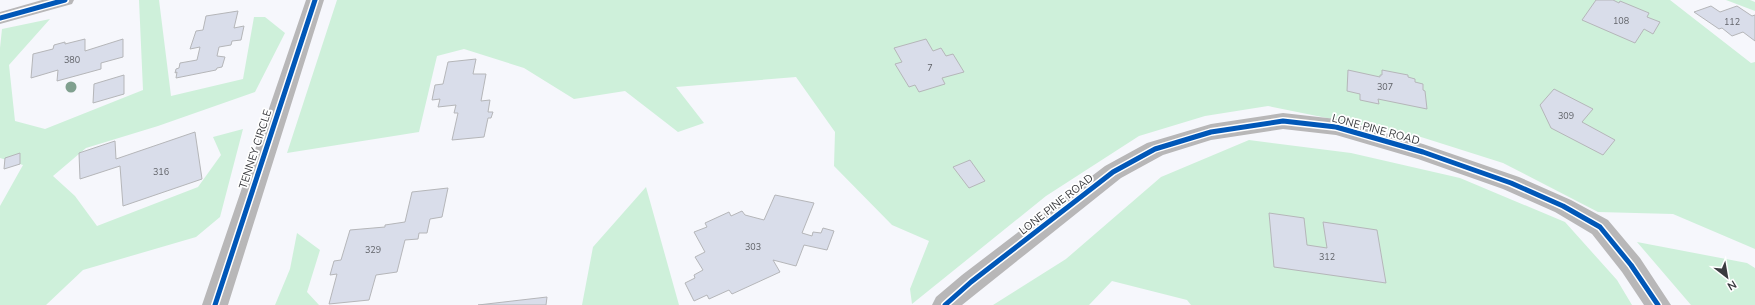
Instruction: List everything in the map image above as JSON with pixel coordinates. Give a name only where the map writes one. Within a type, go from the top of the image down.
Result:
[{"type":"street","points":[[0,18],[65,0]]},
{"type":"street","name":"TENNEY CIRCLE","points":[[215,305],[315,0]]},
{"type":"street","name":"LONE PINE ROAD","points":[[945,305],[971,282],[1113,172],[1155,149],[1211,132],[1283,121],[1336,127],[1423,152],[1511,183],[1564,206],[1600,227],[1631,264],[1658,305]]},
{"type":"green space","points":[[139,0],[159,0],[171,96],[243,79],[254,17],[265,17],[285,33],[255,92],[158,126],[86,148],[53,176],[75,196],[97,226],[198,187],[221,155],[213,137],[243,129],[220,217],[196,237],[83,270],[46,305],[0,305],[0,206],[23,165],[0,158],[0,48],[2,29],[50,19],[9,65],[15,121],[45,129],[143,90]]},
{"type":"green space","points":[[337,0],[1670,0],[1751,63],[1755,62],[1755,249],[1673,214],[1598,212],[1503,163],[1421,137],[1268,106],[1205,116],[1139,136],[1046,196],[912,304],[910,289],[929,241],[892,225],[834,166],[835,132],[796,77],[676,87],[704,123],[678,132],[625,91],[574,99],[524,68],[464,49],[437,56],[419,132],[287,153]]},
{"type":"green space","points":[[1726,0],[1750,0],[1755,2],[1755,11]]},
{"type":"green space","points":[[1249,140],[1351,153],[1460,178],[1565,222],[1617,280],[1632,305],[1191,305],[1187,300],[1112,281],[1089,305],[993,305],[1066,259],[1161,177]]},
{"type":"green space","points":[[646,187],[679,305],[582,305],[593,247]]},
{"type":"green space","points":[[297,233],[320,250],[307,292],[319,305],[275,305],[290,269]]},
{"type":"green space","points":[[1637,242],[1747,263],[1755,268],[1755,305],[1691,305]]},
{"type":"building","points":[[1596,0],[1613,0],[1619,3],[1620,1],[1649,13],[1647,17],[1660,22],[1653,34],[1644,29],[1635,43],[1582,20]]},
{"type":"building","points":[[1711,6],[1720,12],[1737,6],[1752,16],[1755,15],[1755,41],[1743,32],[1732,36],[1722,28],[1719,29],[1694,12]]},
{"type":"building","points":[[238,11],[234,28],[244,26],[241,40],[232,41],[231,45],[219,47],[217,56],[225,57],[222,67],[217,68],[216,70],[176,78],[176,69],[179,68],[180,63],[197,60],[200,47],[190,49],[196,31],[203,30],[206,16]]},
{"type":"building","points":[[85,39],[85,51],[123,39],[123,57],[101,63],[101,69],[57,81],[58,70],[31,78],[33,54],[53,49],[54,45]]},
{"type":"building","points":[[926,39],[933,51],[941,48],[946,56],[953,54],[964,72],[942,78],[945,84],[919,92],[915,85],[909,87],[895,64],[902,62],[894,48]]},
{"type":"building","points":[[476,59],[473,74],[486,74],[481,101],[490,100],[488,112],[493,112],[491,118],[488,118],[484,137],[452,140],[458,113],[454,113],[456,105],[438,107],[440,99],[432,100],[435,85],[443,84],[448,62]]},
{"type":"building","points":[[1348,70],[1380,77],[1380,75],[1382,75],[1382,70],[1408,75],[1408,77],[1415,79],[1415,82],[1423,84],[1427,109],[1378,99],[1379,104],[1360,100],[1360,94],[1347,91]]},
{"type":"building","points":[[124,75],[124,94],[93,103],[94,84]]},
{"type":"building","points":[[1554,89],[1593,109],[1582,122],[1615,140],[1603,155],[1551,128],[1540,105]]},
{"type":"building","points":[[195,132],[202,179],[123,206],[120,166],[80,179],[79,153],[115,141],[116,159]]},
{"type":"building","points":[[20,153],[20,164],[4,169],[5,158]]},
{"type":"building","points":[[970,160],[985,181],[969,188],[953,167]]},
{"type":"building","points":[[448,188],[442,217],[430,219],[427,233],[419,233],[418,239],[405,240],[397,272],[376,275],[369,300],[329,304],[337,274],[330,275],[334,261],[341,260],[350,230],[385,227],[385,225],[405,222],[412,192]]},
{"type":"building","points":[[775,195],[814,203],[802,233],[812,236],[813,232],[821,233],[823,228],[834,231],[827,250],[804,245],[796,266],[773,260],[780,272],[732,294],[729,290],[709,299],[707,295],[694,301],[685,283],[695,278],[694,275],[703,270],[695,257],[705,252],[694,232],[707,227],[705,223],[729,212],[731,216],[742,211],[745,215],[764,220]]},
{"type":"building","points":[[1269,213],[1304,218],[1307,245],[1327,248],[1323,222],[1377,230],[1386,283],[1274,267]]},
{"type":"building","points":[[547,297],[546,305],[478,305]]},
{"type":"cycle path","points":[[0,18],[65,0]]},
{"type":"cycle path","points":[[215,305],[315,0]]},
{"type":"cycle path","points":[[945,305],[971,282],[1113,172],[1155,149],[1211,132],[1283,121],[1336,127],[1423,152],[1511,183],[1563,206],[1600,227],[1631,265],[1658,305]]}]
